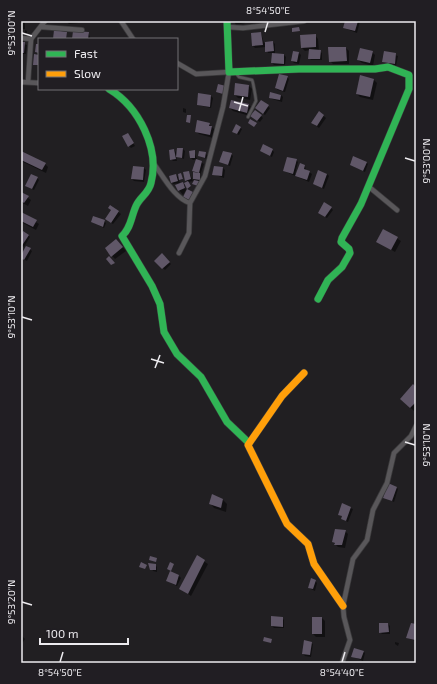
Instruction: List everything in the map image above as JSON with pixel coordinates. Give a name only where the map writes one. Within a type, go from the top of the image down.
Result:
[{"type":"street","points":[[28,82],[31,39],[42,27],[45,21]]},
{"type":"street","points":[[121,21],[132,38]]},
{"type":"street","points":[[179,253],[189,233],[190,203],[205,176],[232,72],[228,24],[243,28],[304,21]]},
{"type":"street","points":[[42,27],[82,30]]},
{"type":"street","points":[[21,38],[31,39]]},
{"type":"street","points":[[178,64],[196,74],[299,69],[375,69],[388,67],[409,75],[409,89],[352,223],[342,235],[341,242],[349,249],[350,253],[342,267],[328,280],[318,299]]},
{"type":"street","points":[[21,82],[38,83]]},
{"type":"street","points":[[112,90],[129,104],[150,143],[154,164],[148,194],[137,205],[133,219],[122,236],[152,286],[160,304],[164,332],[177,354],[201,376],[227,422],[249,443],[248,445],[264,480],[287,524],[308,544],[314,564],[343,606]]},
{"type":"street","points":[[154,164],[175,193],[185,202],[190,203]]},
{"type":"street","points":[[368,186],[397,210]]},
{"type":"street","points":[[249,443],[282,396],[304,373]]},
{"type":"street","points":[[342,663],[350,640],[344,617],[343,606],[353,559],[368,540],[373,510],[387,483],[394,453],[410,436],[416,426]]},
{"type":"lane","points":[[232,72],[239,77],[252,80],[254,84],[253,91],[256,101],[248,117]]},
{"type":"building","points":[[345,21],[358,21],[355,31],[343,28]]},
{"type":"building","points":[[299,27],[300,31],[292,32],[292,28]]},
{"type":"building","points":[[54,30],[67,32],[66,38],[53,38]]},
{"type":"building","points":[[73,31],[89,32],[88,38],[72,38]]},
{"type":"building","points":[[261,32],[263,45],[252,46],[251,33]]},
{"type":"building","points":[[316,34],[316,47],[301,48],[300,35]]},
{"type":"building","points":[[273,41],[274,51],[265,52],[265,42]]},
{"type":"building","points":[[21,42],[25,42],[24,53],[21,53]]},
{"type":"building","points":[[36,44],[38,44],[38,53],[35,52]]},
{"type":"building","points":[[328,47],[346,47],[347,61],[329,62]]},
{"type":"building","points":[[360,48],[373,51],[370,63],[357,60]]},
{"type":"building","points":[[309,49],[321,50],[320,59],[308,59]]},
{"type":"building","points":[[293,51],[299,52],[297,62],[291,61]]},
{"type":"building","points":[[384,51],[396,53],[395,64],[382,62]]},
{"type":"building","points":[[272,53],[284,54],[284,64],[271,63]]},
{"type":"building","points":[[34,54],[38,55],[38,65],[33,65]]},
{"type":"building","points":[[279,74],[288,76],[283,91],[275,88]]},
{"type":"building","points":[[360,75],[374,79],[370,97],[356,94]]},
{"type":"building","points":[[235,83],[249,85],[248,97],[234,95]]},
{"type":"building","points":[[218,84],[226,86],[223,94],[216,92]]},
{"type":"building","points":[[270,92],[281,95],[280,100],[269,98]]},
{"type":"building","points":[[198,93],[211,95],[210,107],[197,105]]},
{"type":"building","points":[[231,100],[249,104],[247,113],[229,108]]},
{"type":"building","points":[[261,100],[269,105],[263,114],[255,108]]},
{"type":"building","points":[[255,110],[262,115],[257,121],[250,116]]},
{"type":"building","points":[[319,111],[324,115],[317,126],[311,123]]},
{"type":"building","points":[[187,115],[191,115],[190,123],[186,122]]},
{"type":"building","points":[[250,119],[257,123],[254,127],[248,123]]},
{"type":"building","points":[[197,120],[210,123],[209,126],[212,126],[210,135],[195,132]]},
{"type":"building","points":[[236,124],[241,127],[237,134],[232,132]]},
{"type":"building","points":[[128,133],[134,143],[128,147],[122,136]]},
{"type":"building","points":[[263,144],[273,149],[270,156],[260,151]]},
{"type":"building","points":[[177,148],[183,148],[182,158],[176,157]]},
{"type":"building","points":[[174,149],[176,159],[170,160],[169,150]]},
{"type":"building","points":[[195,150],[195,158],[190,158],[189,151]]},
{"type":"building","points":[[21,151],[46,163],[42,170],[21,160]]},
{"type":"building","points":[[199,151],[206,152],[205,158],[198,156]]},
{"type":"building","points":[[223,151],[232,153],[228,165],[219,162]]},
{"type":"building","points":[[353,156],[367,162],[363,171],[350,165]]},
{"type":"building","points":[[287,157],[297,159],[293,174],[283,171]]},
{"type":"building","points":[[196,159],[202,161],[199,173],[192,171]]},
{"type":"building","points":[[300,163],[305,165],[304,169],[310,171],[307,180],[295,176]]},
{"type":"building","points":[[133,166],[144,167],[143,180],[131,179]]},
{"type":"building","points":[[214,166],[223,167],[222,176],[212,175]]},
{"type":"building","points":[[318,170],[327,174],[322,188],[313,184]]},
{"type":"building","points":[[189,171],[191,179],[185,181],[183,172]]},
{"type":"building","points":[[193,172],[200,173],[200,180],[193,179]]},
{"type":"building","points":[[181,173],[183,179],[179,180],[178,174]]},
{"type":"building","points":[[31,174],[38,177],[32,189],[25,186]]},
{"type":"building","points":[[176,174],[178,181],[171,183],[169,176]]},
{"type":"building","points":[[194,180],[199,181],[198,186],[192,184]]},
{"type":"building","points":[[188,181],[191,186],[187,189],[184,183]]},
{"type":"building","points":[[183,182],[185,188],[178,191],[175,185]]},
{"type":"building","points":[[187,189],[193,192],[189,200],[183,197]]},
{"type":"building","points":[[21,192],[29,196],[24,203],[21,201]]},
{"type":"building","points":[[324,202],[332,207],[325,217],[318,213]]},
{"type":"building","points":[[110,205],[119,211],[111,223],[105,219],[111,210],[108,208]]},
{"type":"building","points":[[21,212],[37,220],[33,227],[21,221]]},
{"type":"building","points":[[93,216],[105,220],[103,227],[91,222]]},
{"type":"building","points":[[383,229],[398,237],[391,250],[376,242]]},
{"type":"building","points":[[23,231],[29,235],[21,247],[21,235]]},
{"type":"building","points":[[116,239],[123,247],[111,257],[105,248]]},
{"type":"building","points":[[26,246],[31,248],[24,260],[21,258],[21,255]]},
{"type":"building","points":[[162,253],[170,262],[162,269],[154,261]]},
{"type":"building","points":[[109,256],[115,263],[111,265],[106,259]]},
{"type":"building","points":[[413,384],[416,387],[416,402],[410,408],[400,399]]},
{"type":"building","points":[[388,483],[397,487],[392,501],[383,498]]},
{"type":"building","points":[[212,494],[223,499],[221,508],[209,504]]},
{"type":"building","points":[[342,503],[351,507],[346,521],[341,519],[342,516],[338,515]]},
{"type":"building","points":[[335,529],[346,530],[342,545],[334,545],[335,543],[332,542]]},
{"type":"building","points":[[197,555],[205,560],[188,594],[179,589]]},
{"type":"building","points":[[150,556],[157,558],[156,562],[149,560]]},
{"type":"building","points":[[141,562],[147,565],[145,569],[139,567]]},
{"type":"building","points":[[170,562],[174,564],[171,571],[167,569]]},
{"type":"building","points":[[148,563],[156,564],[156,570],[150,570]]},
{"type":"building","points":[[170,571],[179,575],[176,585],[166,581]]},
{"type":"building","points":[[311,578],[316,580],[313,589],[308,588]]},
{"type":"building","points":[[271,616],[283,617],[283,627],[271,626]]},
{"type":"building","points":[[312,617],[322,617],[322,634],[312,634]]},
{"type":"building","points":[[379,623],[388,623],[389,632],[379,633]]},
{"type":"building","points":[[411,623],[416,624],[415,640],[406,638]]},
{"type":"building","points":[[264,637],[272,639],[271,643],[263,641]]},
{"type":"building","points":[[304,640],[312,642],[310,655],[302,654]]},
{"type":"building","points":[[354,648],[364,651],[361,659],[351,657]]},
{"type":"traffic: fast","points":[[227,21],[229,72],[299,69],[375,69],[388,67],[409,75],[409,89],[361,204],[342,238],[341,242],[349,249],[350,253],[342,267],[328,280],[318,299]]},
{"type":"traffic: fast","points":[[110,90],[129,106],[138,118],[150,143],[152,156],[153,170],[150,186],[134,210],[129,226],[122,236],[152,286],[160,304],[164,332],[177,354],[201,377],[227,422],[249,443]]},
{"type":"traffic: slow","points":[[304,373],[282,396],[248,445],[287,524],[308,544],[314,564],[343,606]]}]
